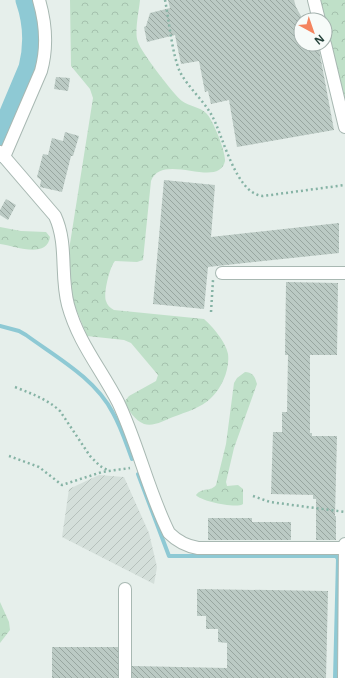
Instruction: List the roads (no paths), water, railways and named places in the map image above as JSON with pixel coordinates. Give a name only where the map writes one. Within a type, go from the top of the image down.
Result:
[{"type":"street","points":[[39,0],[46,32],[44,59],[41,71],[2,154],[55,216],[60,226],[63,238],[64,289],[68,306],[90,356],[117,402],[169,533],[177,541],[187,546],[198,548],[345,548]]},
{"type":"street","points":[[314,0],[317,12]]},
{"type":"street","points":[[327,52],[345,127]]},
{"type":"street","points":[[222,273],[345,273]]},
{"type":"street","points":[[344,678],[345,544]]},
{"type":"street","points":[[125,590],[125,678]]},
{"type":"waterway","points":[[2,137],[31,68],[33,59],[35,34],[33,17],[28,0]]},
{"type":"waterway","points":[[0,326],[19,331],[26,335],[74,369],[96,389],[116,418],[132,459]]},
{"type":"waterway","points":[[138,474],[169,556],[336,556],[338,559],[335,678]]}]
